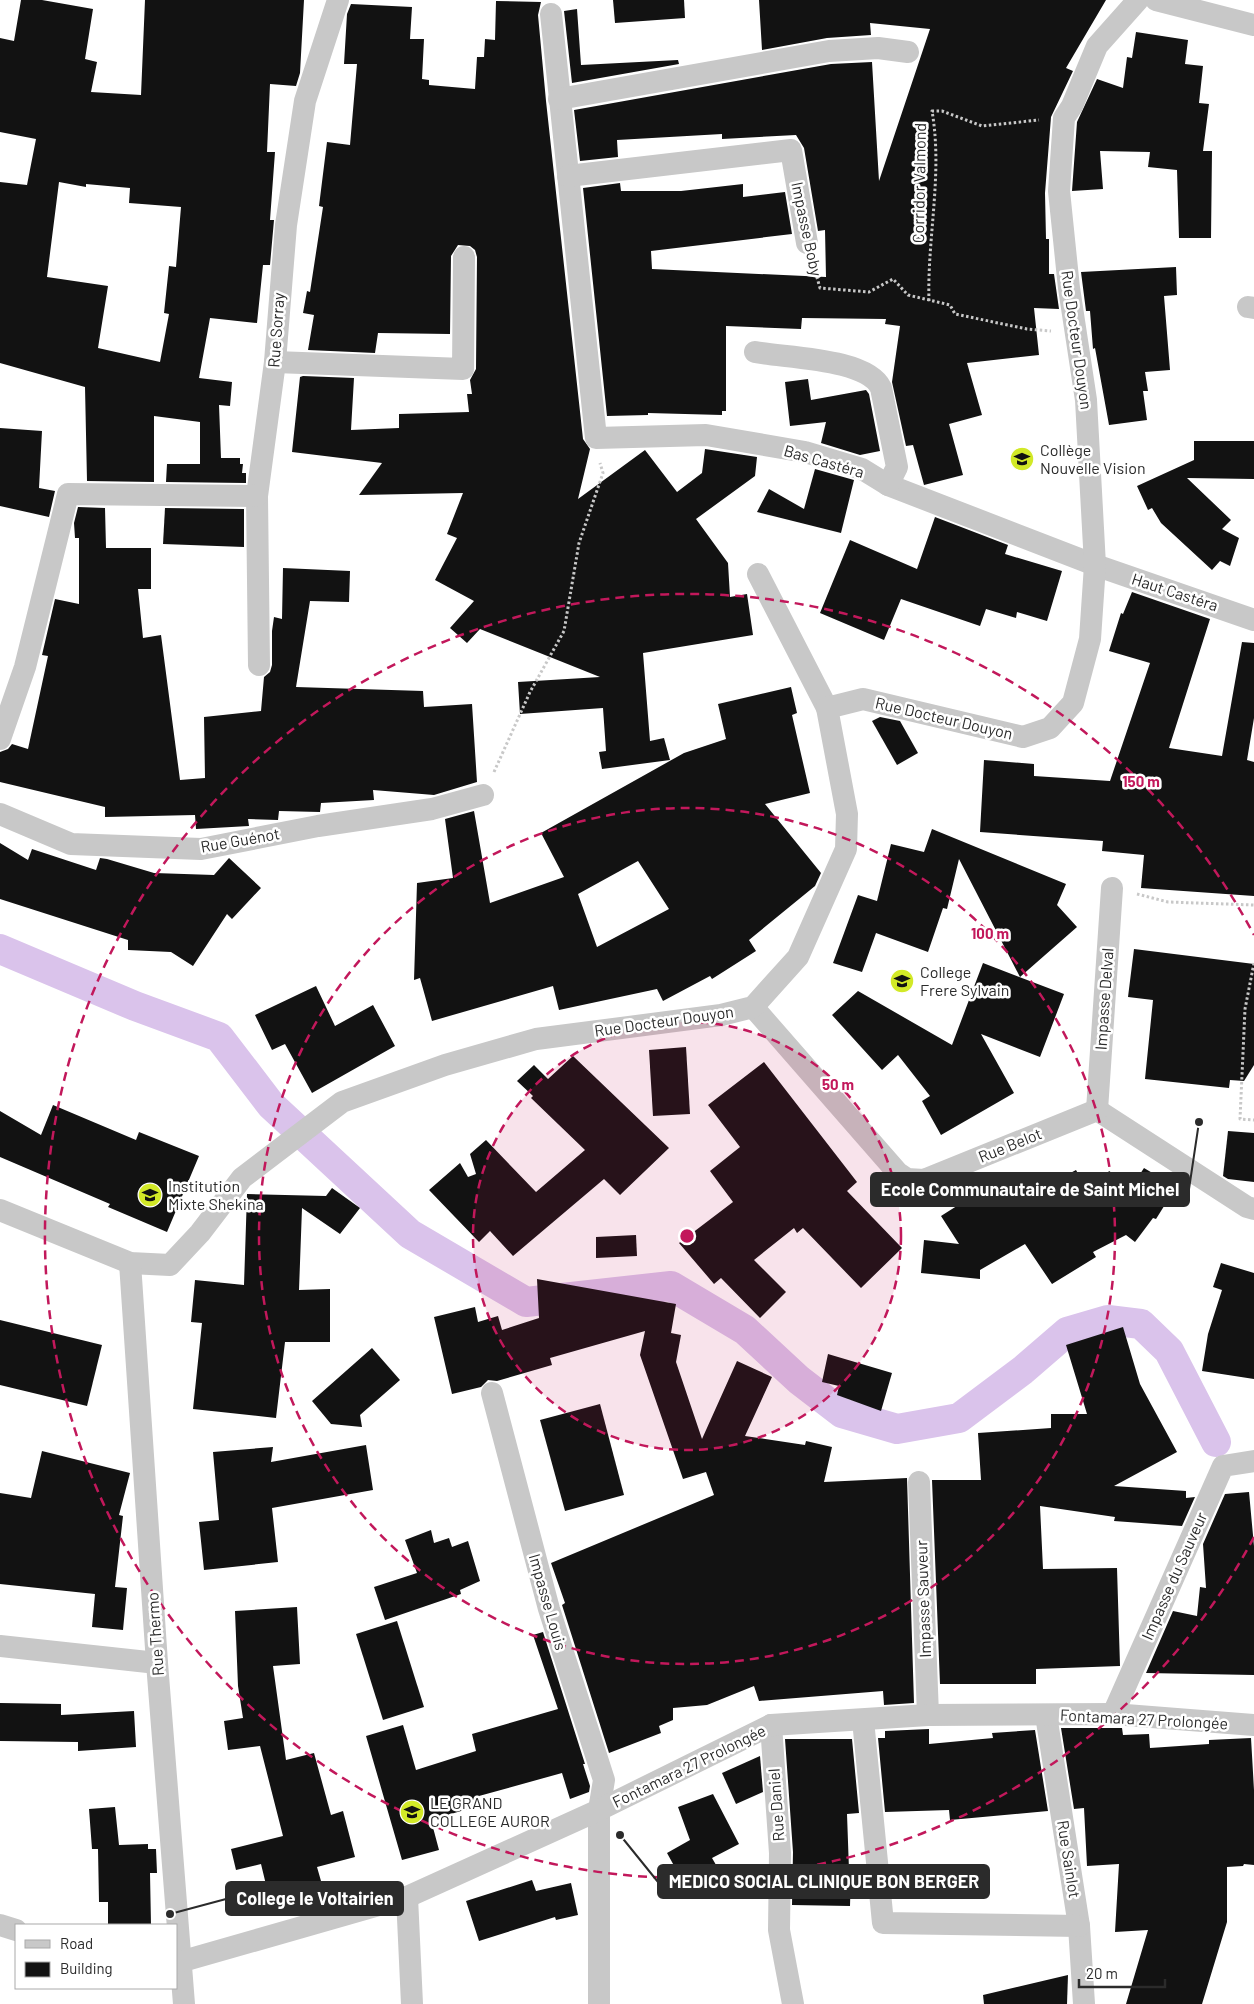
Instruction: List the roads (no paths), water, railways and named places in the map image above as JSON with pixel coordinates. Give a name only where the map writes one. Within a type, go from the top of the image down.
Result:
[{"type":"street","name":"Rue Sorray","points":[[259,665],[257,496],[275,362],[286,225],[305,100],[338,0]]},
{"type":"street","name":"Rue Docteur Douyon","points":[[130,1263],[170,1265],[200,1233],[242,1178],[342,1102],[445,1065],[536,1039],[721,1014],[754,1007],[798,957],[846,849],[847,814],[826,708],[863,699],[1023,737],[1050,728],[1073,703],[1090,639],[1095,565],[1086,400],[1059,191],[1064,118],[1072,106],[1097,46],[1138,0]]},
{"type":"street","points":[[1156,0],[1254,25]]},
{"type":"street","points":[[551,14],[568,176]]},
{"type":"street","points":[[559,99],[829,50],[878,48],[908,52]]},
{"type":"street","name":"Impasse Boby","points":[[568,176],[791,150],[808,243]]},
{"type":"street","name":"Bas Castéra","points":[[568,176],[596,438],[706,435],[805,452],[862,469],[888,485],[1095,565]]},
{"type":"street","points":[[275,362],[463,369],[464,258]]},
{"type":"street","points":[[755,352],[819,360],[866,372],[877,379],[881,388],[897,467],[888,485]]},
{"type":"street","points":[[0,738],[25,667],[68,494],[257,496]]},
{"type":"street","name":"Haut Castéra","points":[[1095,565],[1254,620]]},
{"type":"street","points":[[758,574],[826,708]]},
{"type":"street","name":"Rue Guénot","points":[[0,814],[71,844],[201,849],[318,826],[432,809],[483,795]]},
{"type":"street","name":"Impasse Delval","points":[[1097,1110],[1112,888]]},
{"type":"street","name":"Rue Belot","points":[[754,1007],[898,1173],[907,1179],[924,1180],[1097,1110]]},
{"type":"street","points":[[1097,1110],[1247,1207],[1254,1209]]},
{"type":"street","points":[[0,1210],[130,1263]]},
{"type":"street","name":"Rue Thermo","points":[[130,1263],[176,1924]]},
{"type":"street","name":"Impasse Louis","points":[[492,1393],[549,1609],[604,1780],[599,1810]]},
{"type":"street","name":"Impasse du Sauveur","points":[[1113,1714],[1222,1466],[1254,1461]]},
{"type":"street","name":"Impasse Sauveur","points":[[919,1482],[928,1715]]},
{"type":"street","points":[[0,1646],[157,1663]]},
{"type":"street","name":"Fontamara 27 Prolongée","points":[[179,1963],[407,1897],[599,1810],[771,1726],[928,1715],[1113,1714],[1254,1725]]},
{"type":"street","name":"Rue Sainlot","points":[[1046,1715],[1079,1926],[1084,2004]]},
{"type":"street","points":[[863,1720],[883,1923],[1079,1926]]},
{"type":"street","name":"Rue Daniel","points":[[771,1726],[780,1853],[779,1930],[793,2004]]},
{"type":"street","points":[[598,2004],[599,1810]]},
{"type":"street","points":[[407,1897],[412,2004]]},
{"type":"street","points":[[0,1925],[15,1930]]},
{"type":"street","name":"Rue Thermo","points":[[178,1949],[184,2004]]},
{"type":"waterway","points":[[0,949],[135,1006],[219,1037],[271,1105],[410,1234],[526,1302],[671,1286],[745,1330],[799,1380],[842,1413],[897,1429],[959,1418],[1023,1370],[1067,1332],[1108,1320],[1141,1324],[1169,1351],[1216,1442]]},
{"type":"place","name":"Collège Nouvelle Vision","points":[[1022,459]]},
{"type":"place","name":"College Frere Sylvain","points":[[902,981]]},
{"type":"place","name":"Ecole Communautaire de Saint Michel","points":[[1199,1122]]},
{"type":"place","name":"Institution Mixte Shekina","points":[[150,1195]]},
{"type":"place","name":"LE GRAND COLLEGE AUROR","points":[[412,1812]]},
{"type":"place","name":"MEDICO SOCIAL CLINIQUE BON BERGER","points":[[620,1835]]},
{"type":"place","name":"College le Voltairien","points":[[170,1914]]}]
